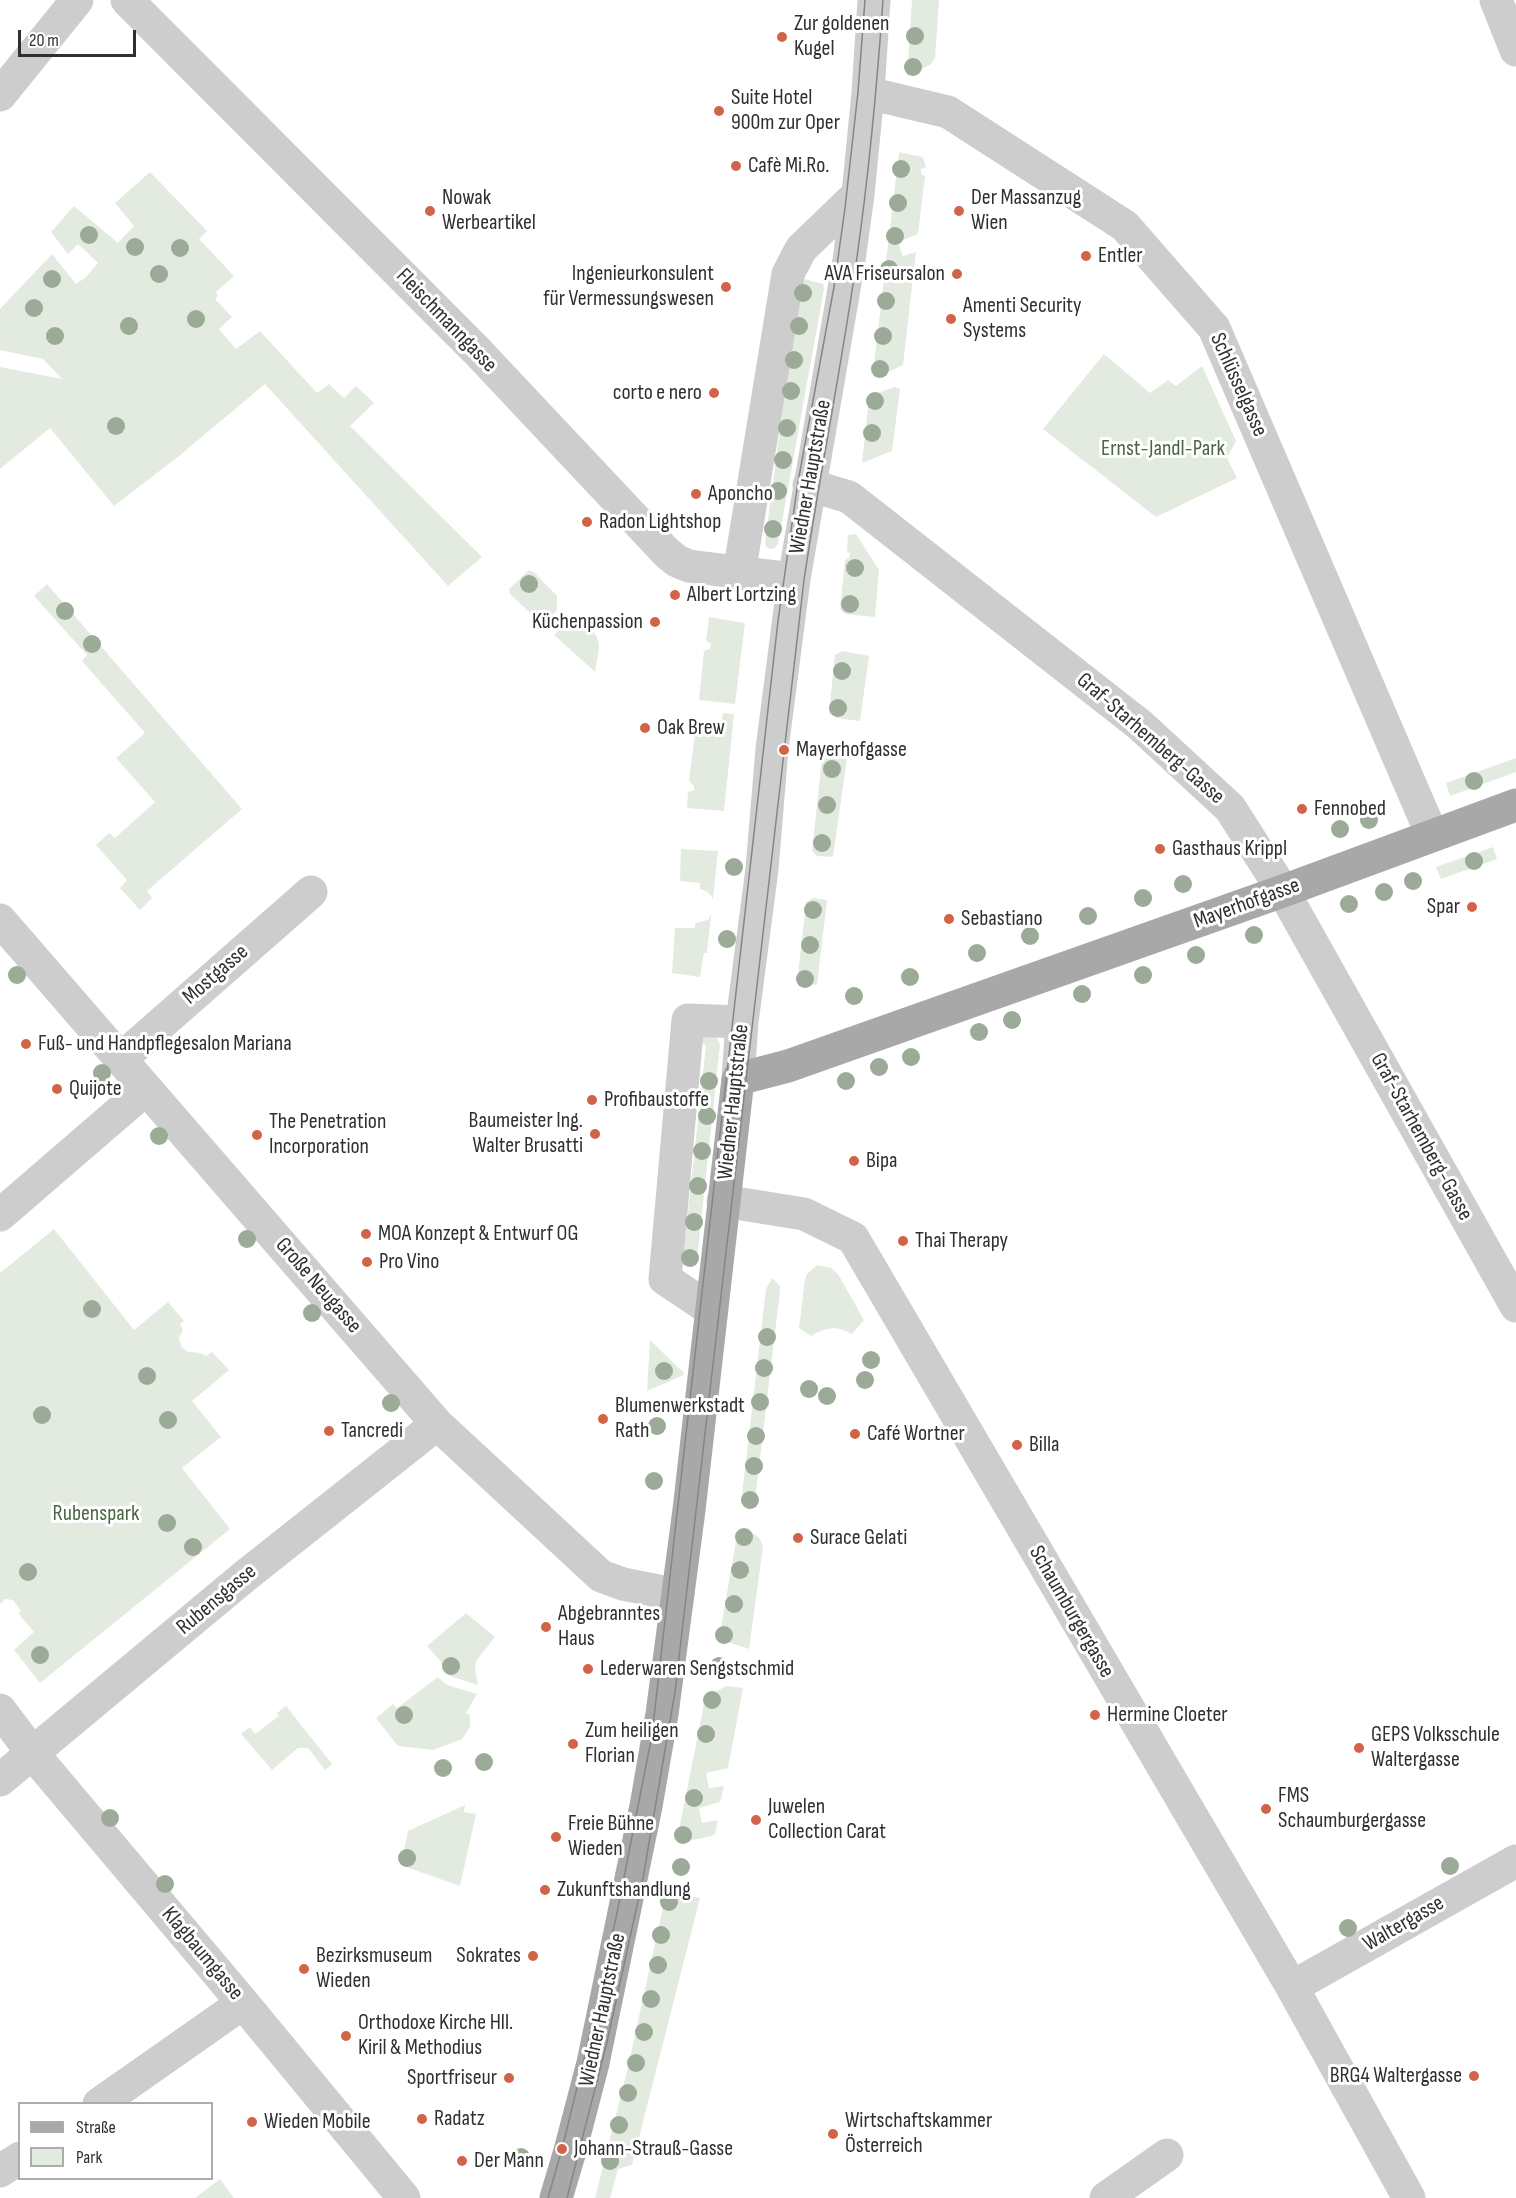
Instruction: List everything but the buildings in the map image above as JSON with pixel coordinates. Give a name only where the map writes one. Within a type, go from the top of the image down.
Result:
[{"type":"main road","name":"Mayerhofgasse","points":[[738,1079],[788,1066],[1283,891],[1516,805]]},
{"type":"main road","name":"Wiedner Hauptstraße","points":[[555,2198],[593,2063],[646,1806],[662,1714],[738,1079]]},
{"type":"street","points":[[0,95],[77,0]]},
{"type":"street","name":"Fleischmanngasse","points":[[127,0],[477,351],[659,546],[677,561],[689,566],[794,579]]},
{"type":"street","name":"Wiedner Hauptstraße","points":[[738,1079],[742,1022],[762,869],[772,749],[794,579],[849,260],[858,194],[874,0]]},
{"type":"street","points":[[1496,0],[1516,50]]},
{"type":"street","name":"Schlüsselgasse","points":[[868,93],[948,112],[1125,226],[1214,328],[1432,835]]},
{"type":"street","points":[[740,574],[788,273],[801,249],[858,194]]},
{"type":"street","name":"Graf-Starhemberg-Gasse","points":[[809,485],[849,498],[1140,725],[1230,808],[1283,891],[1516,1306]]},
{"type":"street","name":"Mostgasse","points":[[122,1058],[310,892]]},
{"type":"street","name":"Große Neugasse","points":[[0,920],[437,1424],[601,1576],[623,1584],[678,1595]]},
{"type":"street","points":[[710,1309],[665,1279],[688,1020],[742,1022]]},
{"type":"street","points":[[0,1215],[146,1089]]},
{"type":"street","name":"Schaumburgergasse","points":[[723,1201],[804,1214],[853,1238],[1292,1987],[1409,2198]]},
{"type":"street","name":"Rubensgasse","points":[[0,1780],[245,1576],[437,1424]]},
{"type":"street","name":"Klagbaumgasse","points":[[0,1710],[33,1754],[404,2198]]},
{"type":"street","name":"Waltergasse","points":[[1292,1987],[1516,1861]]},
{"type":"street","points":[[100,2102],[243,2003]]},
{"type":"street","points":[[1106,2198],[1167,2156]]},
{"type":"street","points":[[0,2171],[18,2158]]},
{"type":"green space","points":[[912,0],[939,0],[935,58],[930,65],[907,76]]},
{"type":"green space","points":[[899,152],[923,157],[926,167],[921,169],[921,174],[925,176],[918,234],[898,242],[903,256],[916,252],[914,268],[910,270],[913,277],[903,365],[875,378],[873,372]]},
{"type":"green space","points":[[150,172],[207,231],[199,239],[234,276],[216,292],[218,296],[215,299],[232,317],[219,329],[236,349],[260,331],[317,393],[329,384],[344,398],[356,386],[374,403],[350,426],[482,557],[448,586],[265,384],[179,456],[114,506],[50,428],[0,469],[0,367],[62,379],[43,359],[0,350],[0,309],[52,254],[76,284],[86,277],[98,263],[78,244],[68,254],[51,232],[74,206],[118,243],[134,226],[115,203]]},
{"type":"green space","points":[[805,279],[823,284],[824,289],[778,544],[775,548],[770,549],[766,547],[765,542],[799,285]]},
{"type":"green space","name":"Ernst-Jandl-Park","points":[[1104,354],[1150,393],[1168,380],[1176,386],[1202,366],[1236,441],[1227,458],[1237,478],[1156,517],[1043,429]]},
{"type":"green space","points":[[895,387],[900,389],[892,451],[862,463],[869,399],[871,395]]},
{"type":"green space","points":[[856,534],[879,570],[875,617],[845,614],[840,609],[845,560],[849,558],[850,553],[847,552],[848,535]]},
{"type":"green space","points":[[529,570],[534,572],[557,596],[557,610],[543,625],[510,594],[509,589]]},
{"type":"green space","points":[[47,584],[242,809],[147,891],[152,898],[140,910],[120,888],[127,880],[96,845],[109,833],[115,838],[155,802],[116,758],[145,733],[82,661],[87,655],[34,596]]},
{"type":"green space","points":[[709,617],[745,623],[735,704],[699,700],[704,651],[710,649],[711,644],[706,640]]},
{"type":"green space","points":[[568,620],[581,620],[594,632],[599,648],[595,672],[554,635]]},
{"type":"green space","points":[[842,651],[869,656],[860,721],[836,718],[829,713],[835,655]]},
{"type":"green space","points":[[723,713],[734,714],[724,811],[687,808],[688,792],[694,790],[694,786],[689,781],[696,725],[721,727]]},
{"type":"green space","points":[[827,755],[847,758],[833,857],[817,856],[812,851],[822,759]]},
{"type":"green space","points":[[1516,758],[1516,772],[1450,796],[1446,783]]},
{"type":"green space","points":[[1493,847],[1497,859],[1441,879],[1436,867]]},
{"type":"green space","points":[[681,849],[718,851],[713,899],[708,892],[700,889],[700,883],[680,881]]},
{"type":"green space","points":[[813,898],[827,900],[817,985],[799,983],[798,975],[806,902]]},
{"type":"green space","points":[[711,915],[707,953],[704,953],[700,977],[672,973],[675,928],[695,928],[695,923],[708,920]]},
{"type":"green space","points":[[704,1036],[716,1036],[720,1045],[697,1260],[692,1266],[687,1266],[683,1258],[706,1045],[700,1044]]},
{"type":"green space","name":"Rubenspark","points":[[54,1229],[134,1330],[168,1302],[184,1321],[180,1324],[183,1330],[179,1338],[183,1349],[206,1356],[212,1352],[229,1370],[192,1401],[221,1437],[182,1468],[230,1529],[40,1683],[14,1650],[34,1632],[18,1613],[21,1611],[13,1600],[5,1599],[0,1604],[0,1273]]},
{"type":"green space","points":[[817,1265],[831,1268],[838,1274],[864,1320],[852,1334],[831,1328],[811,1336],[799,1328],[805,1279]]},
{"type":"green space","points":[[772,1278],[780,1286],[780,1291],[756,1492],[752,1501],[741,1503],[766,1289]]},
{"type":"green space","points":[[650,1340],[684,1375],[647,1391]]},
{"type":"green space","points":[[738,1530],[757,1536],[763,1547],[749,1649],[719,1639]]},
{"type":"green space","points":[[466,1613],[495,1637],[476,1661],[478,1685],[446,1673],[441,1662],[427,1646]]},
{"type":"green space","points":[[438,1677],[447,1685],[477,1694],[466,1713],[470,1715],[470,1727],[462,1739],[433,1750],[398,1746],[376,1718],[393,1704],[397,1708]]},
{"type":"green space","points":[[727,1686],[743,1688],[728,1768],[706,1773],[709,1788],[724,1786],[720,1802],[699,1808],[702,1823],[718,1820],[715,1835],[680,1843],[677,1840],[704,1704],[708,1695]]},
{"type":"green space","points":[[286,1706],[332,1764],[325,1770],[308,1748],[298,1748],[272,1770],[241,1734],[250,1727],[255,1734],[279,1716],[277,1713]]},
{"type":"green space","points":[[465,1805],[464,1812],[476,1814],[460,1886],[401,1865],[408,1831]]},
{"type":"green space","points":[[674,1892],[700,1898],[632,2165],[618,2169],[610,2198],[595,2198],[628,2067],[665,1898]]},
{"type":"green space","points":[[220,2179],[234,2198],[195,2198]]},
{"type":"tram line","points":[[548,2198],[586,2051],[616,1918],[652,1735],[778,621],[798,482],[834,287],[858,92],[865,0]]},
{"type":"tram line","points":[[567,2198],[607,2042],[643,1878],[675,1692],[804,580],[857,257],[872,129],[883,0]]},
{"type":"place","name":"Zur goldenen Kugel","points":[[782,37]]},
{"type":"place","name":"Suite Hotel 900m zur Oper","points":[[719,111]]},
{"type":"place","name":"Cafè Mi.Ro.","points":[[736,166]]},
{"type":"place","name":"Nowak Werbeartikel","points":[[430,211]]},
{"type":"place","name":"Der Massanzug Wien","points":[[959,211]]},
{"type":"place","name":"Entler","points":[[1086,256]]},
{"type":"place","name":"AVA Friseursalon","points":[[957,274]]},
{"type":"place","name":"Ingenieurkonsulent für Vermessungswesen","points":[[726,287]]},
{"type":"place","name":"Amenti Security Systems","points":[[951,319]]},
{"type":"place","name":"corto e nero","points":[[714,393]]},
{"type":"place","name":"Aponcho","points":[[696,494]]},
{"type":"place","name":"Radon Lightshop","points":[[587,522]]},
{"type":"place","name":"Albert Lortzing","points":[[675,595]]},
{"type":"place","name":"Küchenpassion","points":[[655,622]]},
{"type":"place","name":"Oak Brew","points":[[645,728]]},
{"type":"place","name":"Mayerhofgasse","points":[[784,750]]},
{"type":"place","name":"Fennobed","points":[[1302,809]]},
{"type":"place","name":"Gasthaus Krippl","points":[[1160,849]]},
{"type":"place","name":"Spar","points":[[1472,907]]},
{"type":"place","name":"Sebastiano","points":[[949,919]]},
{"type":"place","name":"Fuß- und Handpflegesalon Mariana","points":[[26,1044]]},
{"type":"place","name":"Quijote","points":[[57,1089]]},
{"type":"place","name":"Profibaustoffe","points":[[592,1100]]},
{"type":"place","name":"Baumeister Ing. Walter Brusatti","points":[[595,1134]]},
{"type":"place","name":"The Penetration Incorporation","points":[[257,1135]]},
{"type":"place","name":"Bipa","points":[[854,1161]]},
{"type":"place","name":"MOA Konzept & Entwurf OG","points":[[366,1234]]},
{"type":"place","name":"Thai Therapy","points":[[903,1241]]},
{"type":"place","name":"Pro Vino","points":[[367,1262]]},
{"type":"place","name":"Blumenwerkstadt Rath","points":[[603,1419]]},
{"type":"place","name":"Tancredi","points":[[329,1431]]},
{"type":"place","name":"Café Wortner","points":[[855,1434]]},
{"type":"place","name":"Billa","points":[[1017,1445]]},
{"type":"place","name":"Surace Gelati","points":[[798,1538]]},
{"type":"place","name":"Abgebranntes Haus","points":[[546,1627]]},
{"type":"place","name":"Lederwaren Sengstschmid","points":[[588,1669]]},
{"type":"place","name":"Hermine Cloeter","points":[[1095,1715]]},
{"type":"place","name":"Zum heiligen Florian","points":[[573,1744]]},
{"type":"place","name":"GEPS Volksschule Waltergasse","points":[[1359,1748]]},
{"type":"place","name":"FMS Schaumburgergasse","points":[[1266,1809]]},
{"type":"place","name":"Juwelen Collection Carat","points":[[756,1820]]},
{"type":"place","name":"Freie Bühne Wieden","points":[[556,1837]]},
{"type":"place","name":"Zukunftshandlung","points":[[545,1890]]},
{"type":"place","name":"Sokrates","points":[[533,1956]]},
{"type":"place","name":"Bezirksmuseum Wieden","points":[[304,1969]]},
{"type":"place","name":"Orthodoxe Kirche Hll. Kiril & Methodius","points":[[346,2036]]},
{"type":"place","name":"BRG4 Waltergasse","points":[[1474,2076]]},
{"type":"place","name":"Sportfriseur","points":[[509,2078]]},
{"type":"place","name":"Radatz","points":[[422,2119]]},
{"type":"place","name":"Wieden Mobile","points":[[252,2122]]},
{"type":"place","name":"Wirtschaftskammer Österreich","points":[[833,2134]]},
{"type":"place","name":"Johann-Strauß-Gasse","points":[[562,2149]]},
{"type":"place","name":"Der Mann","points":[[462,2161]]}]
